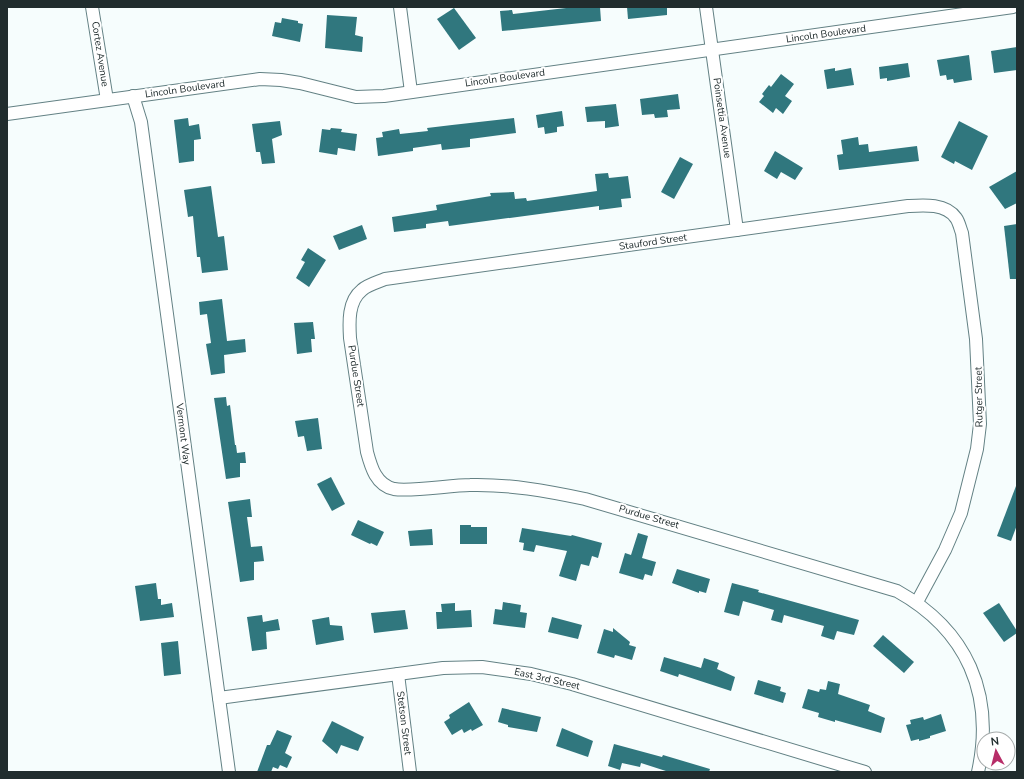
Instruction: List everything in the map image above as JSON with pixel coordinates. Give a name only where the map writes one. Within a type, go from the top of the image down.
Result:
[{"type":"street","name":"Cortez Avenue","points":[[92,7],[108,100]]},
{"type":"street","points":[[400,7],[411,92]]},
{"type":"street","name":"Poinsettia Avenue","points":[[706,7],[737,230]]},
{"type":"street","name":"Lincoln Boulevard","points":[[7,114],[260,79],[300,83],[356,97],[384,96],[1008,8]]},
{"type":"street","name":"Vermont Way","points":[[133,96],[142,130],[229,772]]},
{"type":"street","name":"Stauford Street","points":[[361,290],[384,279],[908,206],[924,205],[942,207],[947,211]]},
{"type":"street","name":"Rutger Street","points":[[917,602],[945,550],[961,513],[977,449],[980,424],[976,339],[962,233],[956,217],[947,211]]},
{"type":"street","name":"Purdue Street","points":[[361,290],[353,303],[349,321],[350,338],[367,452],[371,468],[380,481],[394,489],[472,485],[533,488],[585,498],[897,591],[917,602],[935,617],[959,645],[976,680],[980,694],[983,729],[978,772]]},
{"type":"street","name":"East 3rd Street","points":[[219,698],[443,668],[482,667],[531,674],[572,684],[865,772]]},
{"type":"street","name":"Stetson Street","points":[[398,674],[410,772]]},
{"type":"building","points":[[575,7],[600,7],[601,21],[502,31],[500,11],[512,10],[513,14]]},
{"type":"building","points":[[627,7],[667,7],[667,15],[628,19]]},
{"type":"building","points":[[454,8],[476,38],[459,50],[437,19]]},
{"type":"building","points":[[327,15],[357,17],[355,35],[363,37],[362,52],[325,48]]},
{"type":"building","points":[[282,18],[298,21],[298,23],[303,24],[300,42],[272,36],[275,22],[281,23]]},
{"type":"building","points":[[1017,47],[1017,70],[994,73],[991,51]]},
{"type":"building","points":[[969,55],[972,80],[954,83],[953,79],[947,80],[946,75],[940,76],[937,60]]},
{"type":"building","points":[[908,63],[910,77],[887,81],[887,78],[880,79],[879,67]]},
{"type":"building","points":[[835,68],[835,71],[851,68],[854,85],[827,89],[824,70]]},
{"type":"building","points":[[781,74],[794,84],[785,96],[792,101],[783,114],[776,108],[773,113],[759,102],[764,96],[762,94],[769,85],[771,87]]},
{"type":"building","points":[[678,94],[680,109],[667,110],[668,117],[655,118],[654,114],[642,115],[640,99]]},
{"type":"building","points":[[616,104],[619,126],[605,128],[605,121],[587,122],[585,107]]},
{"type":"building","points":[[562,111],[564,126],[557,127],[557,132],[545,134],[544,127],[538,128],[536,115]]},
{"type":"building","points":[[188,118],[189,126],[199,124],[201,139],[194,140],[194,161],[179,163],[174,120]]},
{"type":"building","points":[[514,118],[516,133],[470,139],[470,147],[442,150],[441,144],[413,148],[413,151],[378,156],[376,138],[383,137],[382,132],[399,129],[400,134],[428,131],[427,128]]},
{"type":"building","points":[[280,121],[282,135],[272,139],[275,163],[262,164],[260,152],[256,152],[252,124]]},
{"type":"building","points":[[959,121],[988,136],[972,170],[955,161],[954,164],[941,157]]},
{"type":"building","points":[[331,128],[342,129],[341,132],[357,134],[355,151],[338,148],[337,155],[319,152],[322,129],[330,130]]},
{"type":"building","points":[[858,137],[859,145],[868,144],[869,152],[917,146],[919,161],[839,170],[837,155],[843,154],[841,140]]},
{"type":"building","points":[[775,151],[803,168],[795,180],[781,172],[777,179],[764,171]]},
{"type":"building","points":[[680,157],[693,164],[674,199],[661,192]]},
{"type":"building","points":[[1017,171],[1017,203],[1005,209],[989,187]]},
{"type":"building","points":[[608,173],[609,178],[628,176],[631,198],[621,199],[622,207],[599,210],[599,206],[449,226],[448,221],[426,224],[426,228],[394,232],[392,217],[437,210],[436,205],[491,196],[490,193],[514,192],[515,199],[526,198],[527,201],[597,191],[595,174]]},
{"type":"building","points":[[211,186],[218,237],[224,236],[228,270],[202,273],[200,257],[197,257],[193,216],[188,217],[184,190]]},
{"type":"building","points":[[1017,224],[1017,279],[1010,279],[1004,226]]},
{"type":"building","points":[[362,225],[367,239],[339,250],[333,236]]},
{"type":"building","points":[[308,248],[326,260],[309,287],[296,278],[305,262],[301,260]]},
{"type":"building","points":[[222,299],[227,341],[245,339],[246,352],[224,355],[225,373],[211,375],[206,344],[211,343],[207,314],[200,315],[199,302]]},
{"type":"building","points":[[313,322],[315,339],[311,339],[312,352],[297,354],[294,323]]},
{"type":"building","points":[[226,397],[227,406],[230,405],[237,453],[245,452],[246,463],[240,463],[240,477],[226,479],[214,398]]},
{"type":"building","points":[[318,418],[322,449],[307,451],[304,436],[298,437],[295,421]]},
{"type":"building","points":[[331,477],[345,504],[332,511],[317,484]]},
{"type":"building","points":[[1016,486],[1017,525],[1011,541],[997,536]]},
{"type":"building","points":[[250,499],[252,517],[247,517],[251,547],[262,546],[264,561],[254,562],[254,580],[240,582],[228,502]]},
{"type":"building","points":[[358,520],[384,532],[377,546],[351,535]]},
{"type":"building","points":[[460,525],[487,527],[487,544],[460,544]]},
{"type":"building","points":[[522,528],[572,535],[602,543],[598,558],[592,556],[589,566],[581,564],[576,581],[559,576],[567,551],[536,545],[534,552],[523,550],[524,543],[519,542]]},
{"type":"building","points":[[432,529],[433,545],[410,546],[408,531]]},
{"type":"building","points":[[638,533],[648,536],[642,558],[656,562],[652,576],[645,574],[643,580],[619,573],[625,553],[631,555]]},
{"type":"building","points":[[677,569],[710,579],[706,593],[699,591],[699,593],[672,583]]},
{"type":"building","points":[[156,583],[158,599],[161,599],[161,605],[172,603],[174,617],[140,621],[135,586]]},
{"type":"building","points":[[732,583],[759,590],[758,592],[859,620],[854,635],[837,631],[834,640],[821,636],[824,626],[784,615],[782,623],[771,620],[774,610],[743,601],[739,616],[724,612]]},
{"type":"building","points":[[503,602],[521,605],[520,612],[527,613],[525,628],[493,624],[495,609],[502,610]]},
{"type":"building","points":[[455,603],[455,611],[471,610],[472,627],[437,629],[436,612],[442,612],[441,604]]},
{"type":"building","points":[[999,603],[1017,631],[1017,633],[1004,642],[983,613]]},
{"type":"building","points":[[405,610],[408,629],[374,633],[371,613]]},
{"type":"building","points":[[262,615],[263,622],[278,619],[280,630],[266,632],[267,649],[252,651],[247,617]]},
{"type":"building","points":[[329,617],[330,625],[342,626],[344,640],[316,645],[312,620]]},
{"type":"building","points":[[552,617],[582,625],[578,639],[548,632]]},
{"type":"building","points":[[613,628],[630,642],[629,645],[636,647],[632,660],[615,655],[614,658],[597,653],[604,629],[613,632]]},
{"type":"building","points":[[883,635],[914,662],[904,673],[873,646]]},
{"type":"building","points":[[178,641],[181,674],[164,676],[161,643]]},
{"type":"building","points":[[664,657],[701,668],[704,658],[719,663],[717,669],[735,677],[731,691],[679,674],[678,677],[660,671]]},
{"type":"building","points":[[758,680],[781,687],[780,691],[786,693],[783,703],[754,694]]},
{"type":"building","points":[[828,681],[840,684],[838,694],[870,705],[868,711],[885,718],[881,733],[835,720],[835,722],[818,717],[819,713],[802,708],[808,689],[819,692],[820,689],[826,690]]},
{"type":"building","points":[[469,702],[483,725],[472,731],[471,729],[464,733],[462,729],[452,735],[444,722],[450,718],[449,715]]},
{"type":"building","points":[[502,708],[541,717],[537,732],[508,727],[508,725],[498,722]]},
{"type":"building","points":[[941,714],[946,731],[930,736],[930,738],[919,741],[919,739],[911,741],[906,725],[911,724],[910,720],[923,717],[924,720]]},
{"type":"building","points":[[332,721],[364,737],[358,751],[341,745],[337,754],[322,741]]},
{"type":"building","points":[[562,728],[593,741],[588,757],[556,746]]},
{"type":"building","points":[[277,730],[292,736],[285,753],[292,757],[287,768],[280,765],[278,769],[273,767],[271,772],[257,772],[267,745],[270,745]]},
{"type":"building","points":[[614,744],[662,757],[663,755],[710,769],[709,772],[669,772],[641,763],[640,767],[622,763],[620,770],[608,766]]}]
